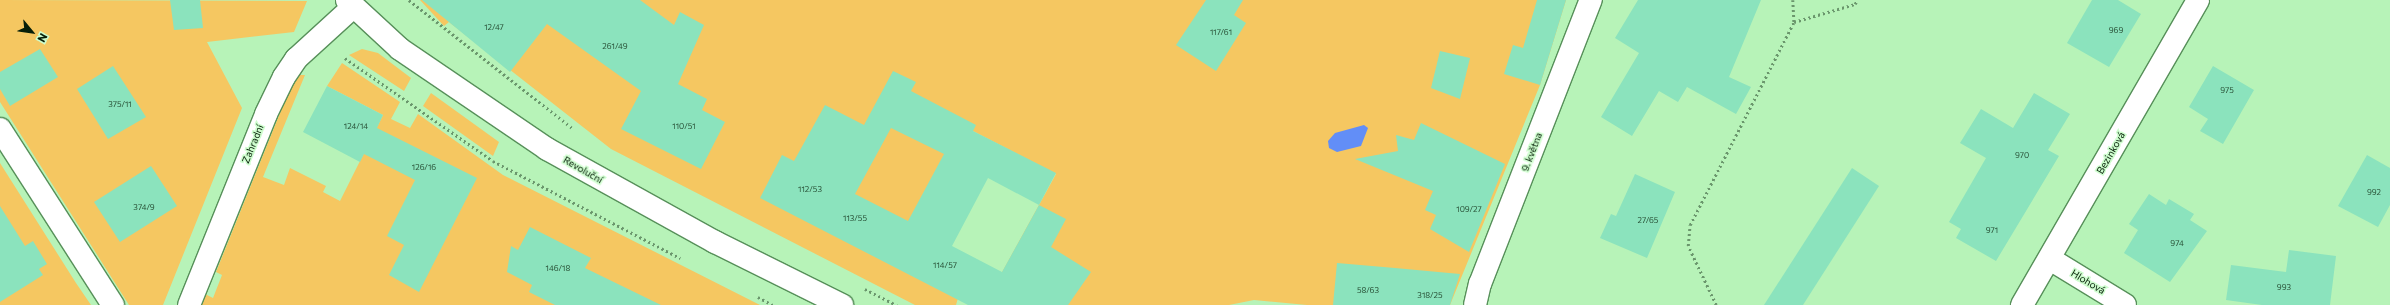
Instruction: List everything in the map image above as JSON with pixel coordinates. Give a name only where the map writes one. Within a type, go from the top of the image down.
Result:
[{"type":"street","name":"9. května","points":[[1475,305],[1480,284],[1591,0]]},
{"type":"street","name":"Bezinková","points":[[2022,305],[2050,259],[2198,0]]},
{"type":"street","name":"Zahradní","points":[[188,305],[266,114],[284,77],[296,59],[350,3]]},
{"type":"street","name":"Revoluční","points":[[350,3],[400,50],[547,149],[715,242],[842,305]]},
{"type":"street","points":[[0,130],[113,305]]},
{"type":"street","name":"Hlohová","points":[[2050,259],[2125,305]]},
{"type":"path","points":[[408,0],[579,134]]},
{"type":"path","points":[[1716,305],[1692,259],[1687,234],[1794,22],[1794,0]]},
{"type":"path","points":[[1794,22],[1855,4],[1857,0]]},
{"type":"path","points":[[345,58],[493,161],[683,259]]},
{"type":"path","points":[[857,285],[897,305]]},
{"type":"path","points":[[753,295],[773,305]]},
{"type":"shaded area","points":[[0,0],[307,1],[294,32],[207,42],[242,108],[163,305],[129,305],[0,102]]},
{"type":"shaded area","points":[[420,0],[1566,0],[1540,85],[1450,305],[1307,305],[1254,300],[1229,305],[984,305],[1056,174],[973,131],[923,222],[958,298],[956,305],[915,305],[611,149],[449,22],[444,26]]},
{"type":"shaded area","points":[[362,49],[378,53],[411,78],[404,91],[349,55]]},
{"type":"shaded area","points":[[342,63],[400,102],[391,119],[410,128],[418,114],[503,175],[760,305],[200,305],[205,294],[213,298],[222,275],[216,272],[294,78],[300,75],[305,75],[263,177],[284,185],[290,168],[326,186],[323,192],[340,201],[383,115],[327,86]]},
{"type":"shaded area","points":[[431,93],[499,142],[493,156],[423,106]]},
{"type":"shaded area","points":[[0,163],[76,283],[91,305],[0,305]]},
{"type":"water","points":[[1364,125],[1368,128],[1361,146],[1337,152],[1329,148],[1328,141],[1335,133]]},
{"type":"building","points":[[170,0],[200,0],[203,28],[174,30]]},
{"type":"building","points":[[422,0],[640,0],[674,25],[680,12],[704,25],[678,84],[707,99],[702,110],[725,122],[701,169],[621,129],[641,91],[547,24],[510,72]]},
{"type":"building","points":[[1206,0],[1243,0],[1234,15],[1246,23],[1216,71],[1176,45]]},
{"type":"building","points":[[1537,0],[1566,0],[1540,85],[1504,74],[1513,45],[1523,48]]},
{"type":"building","points":[[1638,0],[1761,0],[1729,77],[1751,87],[1736,114],[1687,87],[1678,102],[1659,91],[1632,136],[1601,117],[1639,53],[1615,38]]},
{"type":"building","points":[[2092,0],[2118,0],[2141,14],[2109,67],[2067,43]]},
{"type":"building","points":[[40,49],[58,77],[10,106],[0,89],[0,72]]},
{"type":"building","points":[[1440,51],[1470,58],[1460,99],[1431,88]]},
{"type":"building","points":[[113,66],[146,117],[108,139],[77,89]]},
{"type":"building","points":[[2213,66],[2254,90],[2223,144],[2200,131],[2208,119],[2189,107]]},
{"type":"building","points":[[893,71],[916,82],[911,91],[976,125],[973,131],[1056,173],[1039,205],[1066,219],[1051,247],[1091,272],[1068,305],[968,305],[760,198],[782,155],[794,161],[825,105],[864,125]],"holes":[[[891,128],[944,154],[908,221],[855,194]],[[988,178],[1039,205],[1002,272],[952,246]]]},
{"type":"building","points":[[327,86],[383,115],[377,128],[477,178],[419,292],[389,275],[404,245],[387,236],[415,180],[364,154],[360,162],[303,132]]},
{"type":"building","points":[[2034,93],[2070,114],[2048,150],[2059,156],[1996,261],[1956,238],[1961,229],[1949,222],[1986,158],[1960,143],[1981,109],[2013,128]]},
{"type":"building","points":[[1421,123],[1505,164],[1469,252],[1430,229],[1436,215],[1425,210],[1433,191],[1355,159],[1398,151],[1396,135],[1414,140]]},
{"type":"building","points":[[2367,155],[2390,168],[2390,205],[2378,227],[2338,206]]},
{"type":"building","points":[[151,166],[177,206],[120,242],[94,202]]},
{"type":"building","points":[[1852,168],[1879,186],[1803,305],[1764,305]]},
{"type":"building","points":[[1635,174],[1675,192],[1647,258],[1600,238],[1611,214],[1616,216]]},
{"type":"building","points":[[2149,194],[2166,205],[2169,199],[2194,214],[2190,220],[2207,231],[2170,282],[2124,253],[2138,230],[2129,224]]},
{"type":"building","points":[[0,206],[25,246],[33,241],[47,264],[39,269],[43,275],[0,302]]},
{"type":"building","points":[[530,227],[591,258],[585,268],[661,305],[555,305],[529,292],[532,285],[507,272],[511,246],[518,250]]},
{"type":"building","points":[[2289,250],[2336,256],[2330,305],[2262,305],[2226,300],[2231,265],[2286,272]]},
{"type":"building","points":[[1337,263],[1460,274],[1450,305],[1333,305]]}]
